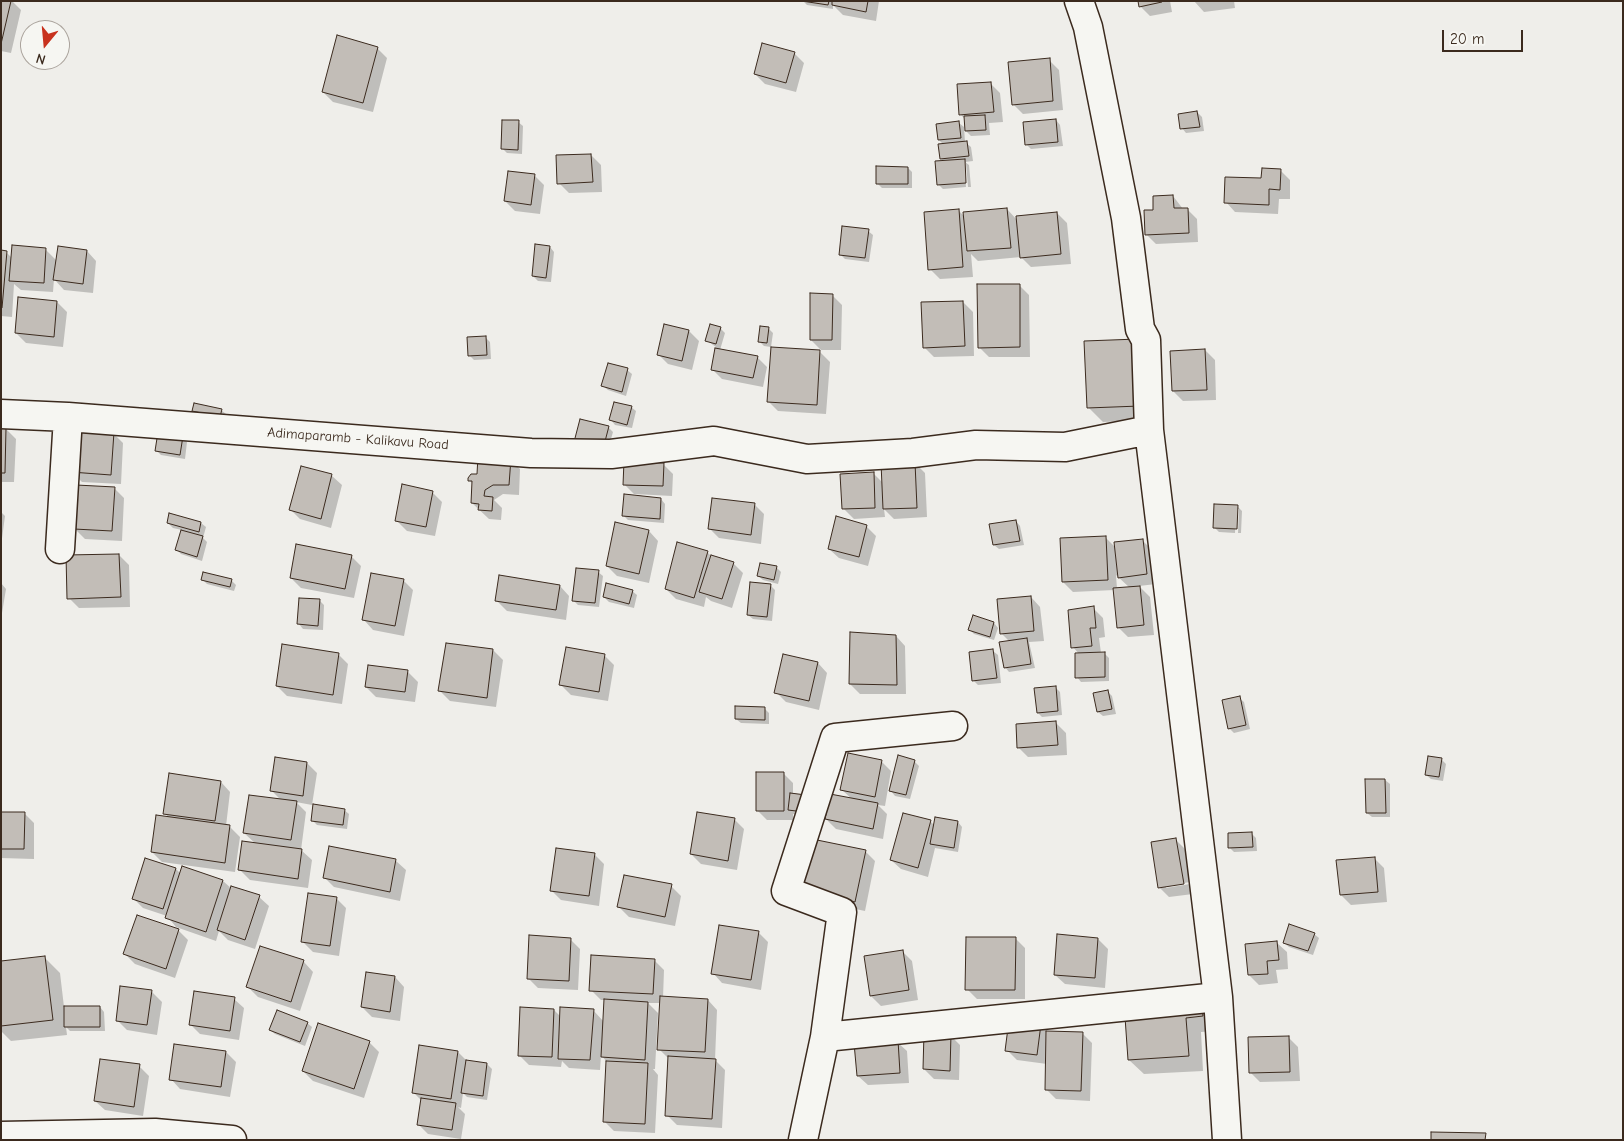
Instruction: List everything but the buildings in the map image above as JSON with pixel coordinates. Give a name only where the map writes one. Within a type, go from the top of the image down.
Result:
[{"type":"street","points":[[1079,1],[1088,27],[1126,218],[1140,330],[1146,340],[1149,430],[1218,997],[1227,1140]]},
{"type":"street","name":"Adimaparamb - Kalikavu Road","points":[[1,414],[68,417],[531,453],[611,454],[714,441],[807,459],[913,453],[976,445],[1064,447],[1149,430]]},
{"type":"street","points":[[60,550],[68,417]]},
{"type":"street","points":[[803,1140],[825,1037],[842,912],[786,891],[834,738],[953,726]]},
{"type":"street","points":[[825,1037],[1218,997]]},
{"type":"street","points":[[1,1136],[155,1133],[232,1140]]}]
